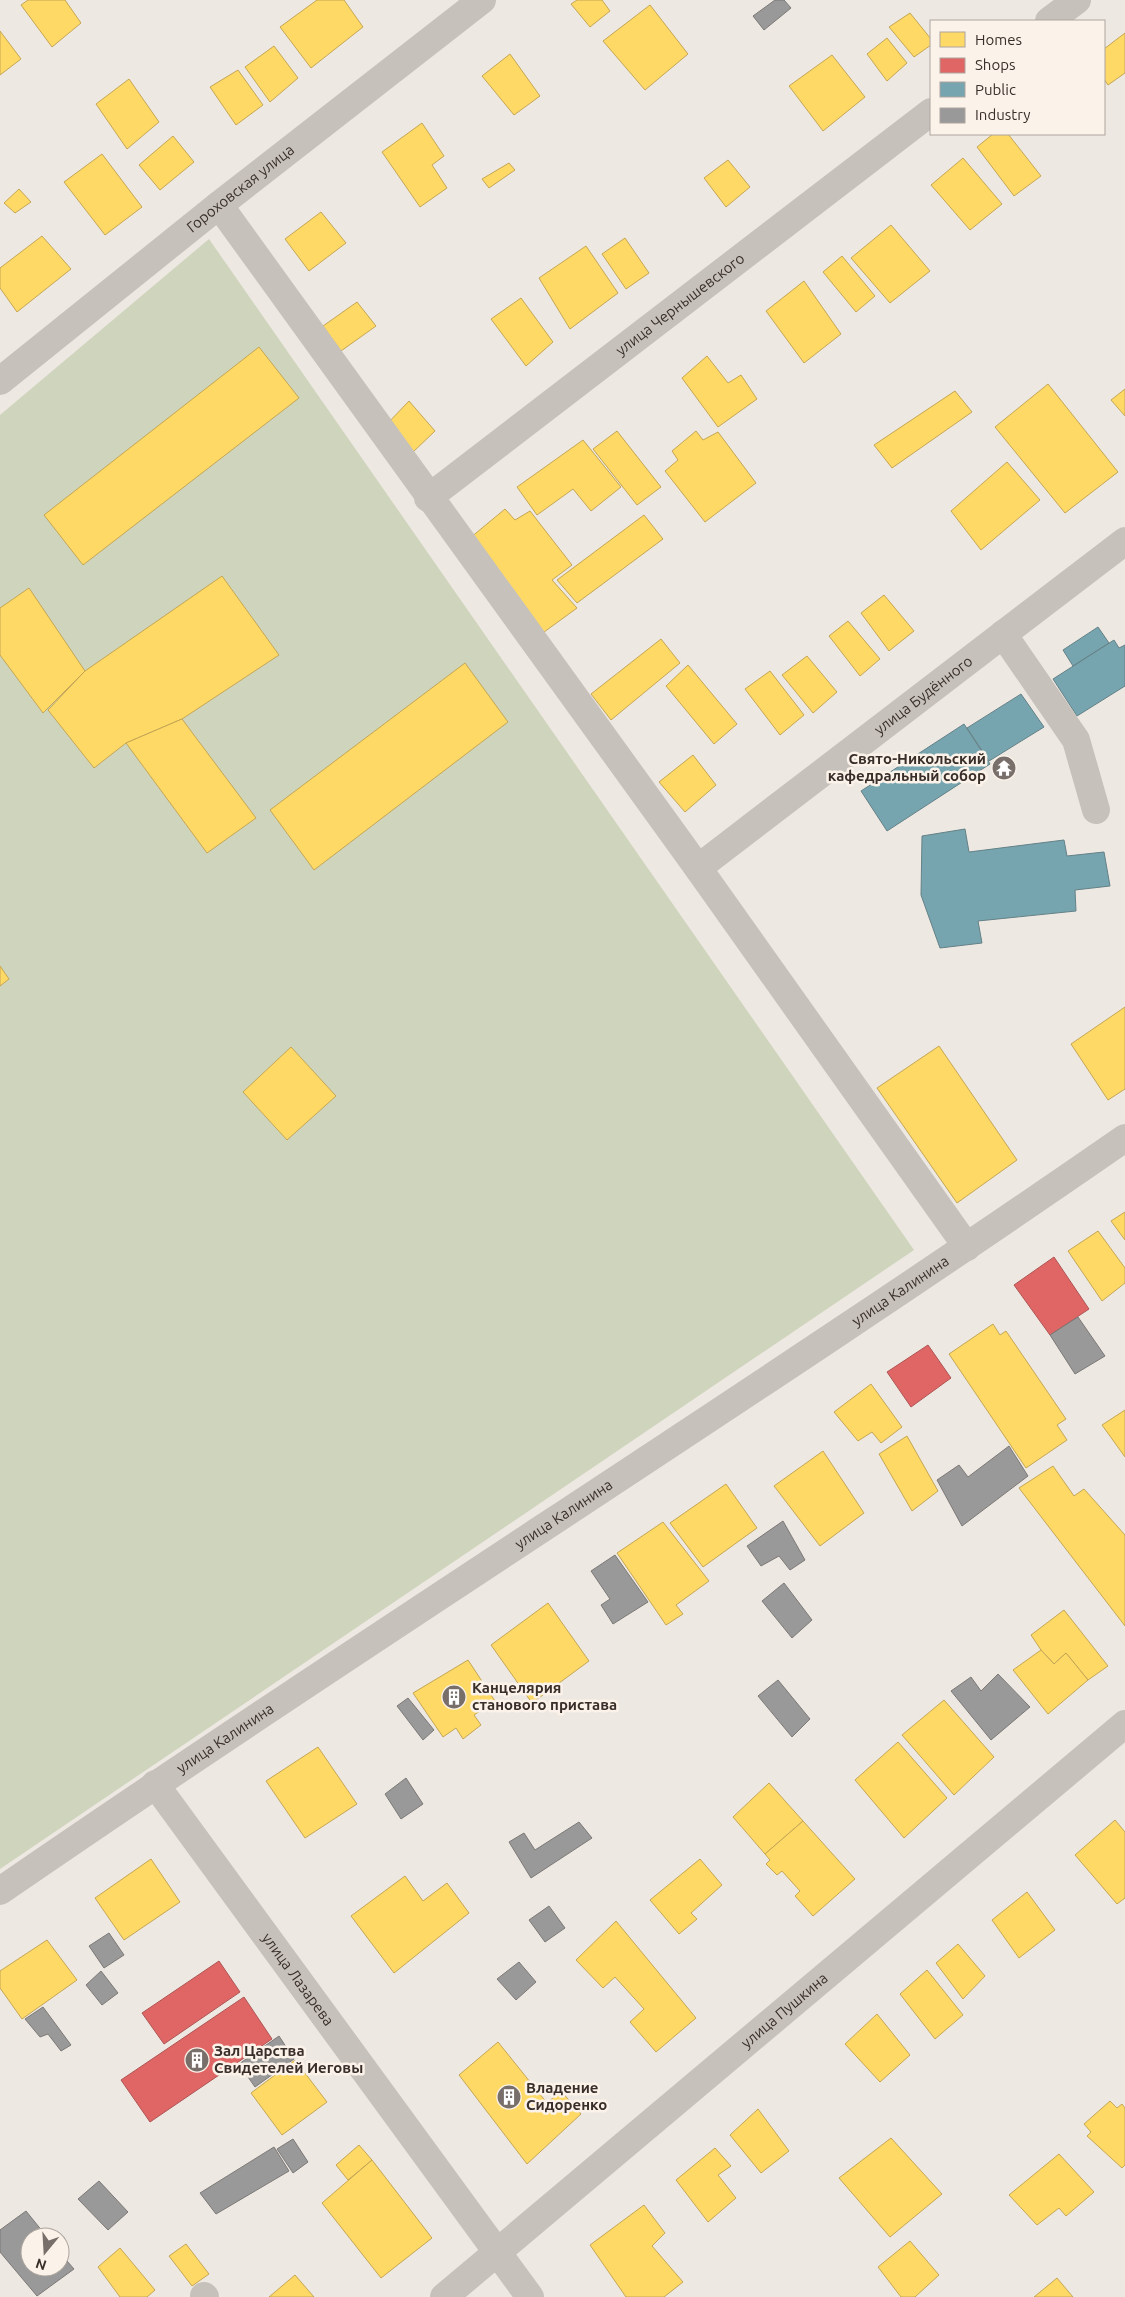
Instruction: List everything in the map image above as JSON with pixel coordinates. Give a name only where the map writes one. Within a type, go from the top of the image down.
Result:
[{"type":"street","name":"Гороховская улица","points":[[0,381],[218,205],[482,0]]},
{"type":"street","points":[[1050,20],[1077,0]]},
{"type":"street","name":"улица Чернышевского","points":[[428,498],[930,113]]},
{"type":"street","points":[[218,205],[428,498],[698,868],[967,1247]]},
{"type":"street","name":"улица Будённого","points":[[698,868],[1125,541]]},
{"type":"street","points":[[1003,634],[1076,740],[1096,810]]},
{"type":"street","name":"улица Калинина","points":[[0,1891],[155,1784],[967,1247],[1125,1138]]},
{"type":"street","name":"улица Пушкина","points":[[444,2297],[1125,1724]]},
{"type":"street","name":"улица Лазарева","points":[[155,1784],[530,2297]]},
{"type":"green space","points":[[209,239],[914,1250],[0,1869],[0,415]]},
{"type":"building: Homes","points":[[28,0],[65,0],[81,23],[52,47],[21,5]]},
{"type":"building: Homes","points":[[317,0],[344,0],[363,27],[311,68],[280,27]]},
{"type":"building: Homes","points":[[577,0],[602,0],[610,11],[590,27],[571,4]]},
{"type":"building: Homes","points":[[650,5],[688,54],[645,90],[603,41]]},
{"type":"building: Homes","points":[[910,13],[930,38],[930,46],[914,57],[889,27]]},
{"type":"building: Homes","points":[[0,31],[21,59],[0,75]]},
{"type":"building: Homes","points":[[1125,33],[1125,73],[1108,85],[1105,80],[1105,48]]},
{"type":"building: Homes","points":[[887,38],[907,63],[887,81],[867,54]]},
{"type":"building: Homes","points":[[274,46],[298,78],[270,102],[245,67]]},
{"type":"building: Homes","points":[[510,54],[540,96],[514,115],[482,76]]},
{"type":"building: Homes","points":[[832,55],[865,97],[823,131],[789,86]]},
{"type":"building: Homes","points":[[238,70],[263,105],[236,125],[210,87]]},
{"type":"building: Homes","points":[[129,79],[159,122],[127,149],[96,104]]},
{"type":"building: Homes","points":[[422,123],[444,156],[432,165],[447,188],[420,207],[382,152]]},
{"type":"building: Homes","points":[[992,135],[1009,135],[1041,176],[1014,196],[977,147]]},
{"type":"building: Homes","points":[[173,136],[194,162],[160,190],[139,165]]},
{"type":"building: Homes","points":[[102,154],[142,207],[105,235],[64,182]]},
{"type":"building: Homes","points":[[963,158],[1002,204],[970,230],[931,185]]},
{"type":"building: Homes","points":[[728,160],[750,187],[726,207],[704,178]]},
{"type":"building: Homes","points":[[509,163],[515,170],[489,188],[482,179]]},
{"type":"building: Homes","points":[[19,189],[31,202],[15,213],[4,203]]},
{"type":"building: Homes","points":[[321,212],[346,243],[309,271],[285,239]]},
{"type":"building: Homes","points":[[891,225],[930,271],[890,303],[851,258]]},
{"type":"building: Homes","points":[[42,236],[71,269],[17,312],[0,288],[0,268]]},
{"type":"building: Homes","points":[[625,238],[649,273],[626,289],[602,254]]},
{"type":"building: Homes","points":[[586,246],[618,293],[570,329],[539,278]]},
{"type":"building: Homes","points":[[842,256],[875,296],[856,312],[823,272]]},
{"type":"building: Homes","points":[[804,281],[841,334],[804,363],[766,311]]},
{"type":"building: Homes","points":[[521,298],[553,342],[526,366],[491,319]]},
{"type":"building: Homes","points":[[357,302],[376,326],[341,351],[323,326]]},
{"type":"building: Homes","points":[[259,347],[299,398],[83,565],[44,515]]},
{"type":"building: Homes","points":[[707,356],[728,383],[741,375],[757,399],[718,427],[682,378]]},
{"type":"building: Homes","points":[[1048,384],[1118,472],[1065,513],[995,427]]},
{"type":"building: Homes","points":[[1125,389],[1125,416],[1111,400]]},
{"type":"building: Homes","points":[[955,391],[972,412],[892,468],[874,445]]},
{"type":"building: Homes","points":[[409,401],[435,431],[412,453],[386,425]]},
{"type":"building: Homes","points":[[617,431],[661,487],[637,505],[593,449]]},
{"type":"building: Homes","points":[[696,431],[703,440],[718,432],[756,483],[705,522],[665,471],[678,460],[672,451]]},
{"type":"building: Homes","points":[[583,440],[621,487],[591,511],[573,489],[537,515],[517,487]]},
{"type":"building: Homes","points":[[1007,462],[1040,500],[981,550],[951,511]]},
{"type":"building: Homes","points":[[505,509],[515,520],[530,511],[572,565],[552,580],[577,608],[540,635],[470,538]]},
{"type":"building: Homes","points":[[644,515],[663,539],[577,603],[557,580]]},
{"type":"building: Homes","points":[[222,576],[279,655],[182,719],[126,743],[94,768],[48,710],[85,671]]},
{"type":"building: Homes","points":[[29,588],[85,671],[43,713],[0,655],[0,608]]},
{"type":"building: Homes","points":[[884,595],[914,631],[889,651],[861,613]]},
{"type":"building: Homes","points":[[848,621],[880,659],[860,676],[829,636]]},
{"type":"building: Homes","points":[[661,639],[680,663],[611,720],[591,694]]},
{"type":"building: Homes","points":[[807,656],[837,692],[813,713],[782,675]]},
{"type":"building: Homes","points":[[465,663],[508,722],[314,870],[270,810]]},
{"type":"building: Homes","points":[[688,665],[737,724],[714,744],[666,686]]},
{"type":"building: Homes","points":[[770,671],[804,715],[780,735],[745,689]]},
{"type":"building: Homes","points":[[182,719],[256,818],[207,853],[126,743]]},
{"type":"building: Homes","points":[[693,755],[716,785],[685,812],[659,782]]},
{"type":"building: Homes","points":[[0,966],[9,979],[0,986]]},
{"type":"building: Homes","points":[[1125,1007],[1125,1089],[1108,1100],[1071,1044]]},
{"type":"building: Homes","points":[[939,1046],[1017,1160],[957,1203],[877,1088]]},
{"type":"building: Homes","points":[[291,1047],[336,1096],[287,1140],[243,1092]]},
{"type":"building: Homes","points":[[1125,1212],[1125,1240],[1111,1221]]},
{"type":"building: Homes","points":[[1098,1231],[1125,1268],[1125,1283],[1102,1301],[1068,1251]]},
{"type":"building: Homes","points":[[993,1324],[1000,1335],[1006,1331],[1066,1419],[1057,1425],[1067,1440],[1026,1468],[949,1354]]},
{"type":"building: Homes","points":[[871,1384],[902,1427],[881,1443],[872,1432],[858,1441],[834,1412]]},
{"type":"building: Homes","points":[[1125,1410],[1125,1457],[1102,1425]]},
{"type":"building: Homes","points":[[907,1436],[938,1491],[912,1511],[879,1454]]},
{"type":"building: Homes","points":[[823,1451],[864,1513],[820,1546],[774,1486]]},
{"type":"building: Homes","points":[[1053,1466],[1074,1496],[1084,1489],[1125,1535],[1125,1626],[1019,1488]]},
{"type":"building: Homes","points":[[726,1484],[757,1528],[703,1567],[670,1523]]},
{"type":"building: Homes","points":[[663,1522],[709,1581],[676,1605],[683,1614],[666,1625],[617,1553]]},
{"type":"building: Homes","points":[[548,1603],[589,1661],[532,1703],[491,1645]]},
{"type":"building: Homes","points":[[1064,1610],[1108,1666],[1088,1680],[1066,1653],[1054,1664],[1031,1635]]},
{"type":"building: Homes","points":[[1041,1650],[1054,1664],[1066,1653],[1088,1680],[1048,1714],[1013,1670]]},
{"type":"building: Homes","name":"Канцелярия станового пристава","points":[[468,1660],[495,1701],[474,1715],[481,1725],[463,1739],[456,1728],[443,1737],[413,1693]]},
{"type":"building: Homes","points":[[944,1700],[994,1757],[954,1795],[902,1735]]},
{"type":"building: Homes","points":[[898,1742],[947,1798],[904,1838],[855,1780]]},
{"type":"building: Homes","points":[[318,1747],[357,1804],[305,1838],[266,1781]]},
{"type":"building: Homes","points":[[769,1783],[803,1821],[765,1854],[733,1817]]},
{"type":"building: Homes","points":[[1115,1820],[1125,1832],[1125,1898],[1117,1904],[1075,1855]]},
{"type":"building: Homes","points":[[803,1821],[855,1879],[813,1916],[795,1896],[800,1891],[782,1871],[777,1875],[766,1864],[770,1860],[765,1854]]},
{"type":"building: Homes","points":[[151,1859],[180,1902],[124,1940],[95,1898]]},
{"type":"building: Homes","points":[[700,1859],[722,1885],[691,1913],[697,1919],[679,1934],[650,1900]]},
{"type":"building: Homes","points":[[405,1876],[423,1901],[447,1883],[469,1913],[394,1973],[351,1916]]},
{"type":"building: Homes","points":[[1027,1892],[1055,1930],[1019,1958],[992,1920]]},
{"type":"building: Homes","points":[[616,1921],[696,2018],[656,2052],[630,2022],[644,2009],[615,1977],[603,1988],[576,1960]]},
{"type":"building: Homes","points":[[47,1940],[77,1980],[22,2019],[0,1988],[0,1971]]},
{"type":"building: Homes","points":[[958,1944],[985,1976],[963,1999],[936,1963]]},
{"type":"building: Homes","points":[[927,1970],[963,2015],[935,2039],[900,1994]]},
{"type":"building: Homes","points":[[877,2014],[910,2055],[880,2082],[845,2044]]},
{"type":"building: Homes","name":"Владение Сидоренко","points":[[498,2042],[547,2103],[561,2091],[581,2114],[527,2164],[459,2075]]},
{"type":"building: Homes","points":[[295,2060],[327,2102],[282,2135],[251,2093]]},
{"type":"building: Homes","points":[[1110,2101],[1117,2108],[1122,2104],[1125,2108],[1125,2165],[1122,2168],[1087,2136],[1091,2132],[1084,2124]]},
{"type":"building: Homes","points":[[758,2109],[789,2151],[761,2173],[730,2135]]},
{"type":"building: Homes","points":[[891,2138],[942,2194],[890,2237],[839,2178]]},
{"type":"building: Homes","points":[[359,2145],[372,2160],[348,2180],[336,2165]]},
{"type":"building: Homes","points":[[715,2148],[731,2166],[718,2175],[736,2198],[708,2222],[676,2180]]},
{"type":"building: Homes","points":[[1059,2154],[1094,2192],[1066,2216],[1059,2208],[1037,2225],[1009,2195]]},
{"type":"building: Homes","points":[[372,2160],[432,2238],[381,2278],[322,2203]]},
{"type":"building: Homes","points":[[644,2205],[665,2233],[652,2246],[683,2282],[664,2297],[626,2297],[590,2245]]},
{"type":"building: Homes","points":[[910,2241],[939,2275],[915,2297],[901,2297],[878,2267]]},
{"type":"building: Homes","points":[[186,2244],[209,2274],[192,2286],[169,2256]]},
{"type":"building: Homes","points":[[120,2248],[155,2290],[147,2297],[120,2297],[98,2267]]},
{"type":"building: Homes","points":[[295,2275],[314,2297],[269,2297]]},
{"type":"building: Homes","points":[[1057,2278],[1073,2297],[1034,2297]]},
{"type":"building: Shops","points":[[1054,1257],[1089,1309],[1050,1335],[1014,1285]]},
{"type":"building: Shops","points":[[928,1345],[951,1378],[911,1407],[887,1372]]},
{"type":"building: Shops","points":[[219,1961],[240,1992],[164,2044],[142,2013]]},
{"type":"building: Shops","name":"Зал Царства Свидетелей Иеговы","points":[[244,1997],[272,2039],[150,2122],[121,2080]]},
{"type":"building: Public","points":[[1098,627],[1109,643],[1073,666],[1063,650]]},
{"type":"building: Public","points":[[1114,640],[1119,648],[1125,645],[1125,686],[1077,716],[1053,679]]},
{"type":"building: Public","points":[[1021,694],[1044,727],[989,761],[967,728]]},
{"type":"building: Public","points":[[964,724],[990,764],[887,831],[861,791]]},
{"type":"building: Public","points":[[965,829],[969,852],[1064,840],[1067,856],[1104,852],[1110,886],[1075,890],[1076,911],[978,921],[982,943],[940,948],[921,895],[922,836]]},
{"type":"building: Industry","points":[[775,0],[784,0],[791,8],[764,30],[753,16]]},
{"type":"building: Industry","points":[[1078,1317],[1105,1356],[1075,1374],[1050,1335]]},
{"type":"building: Industry","points":[[1009,1446],[1028,1476],[962,1526],[937,1480],[959,1465],[968,1477]]},
{"type":"building: Industry","points":[[783,1521],[805,1560],[790,1570],[779,1556],[761,1566],[747,1546]]},
{"type":"building: Industry","points":[[615,1555],[648,1602],[613,1624],[601,1605],[610,1599],[591,1571]]},
{"type":"building: Industry","points":[[784,1583],[812,1620],[792,1638],[762,1601]]},
{"type":"building: Industry","points":[[998,1674],[1030,1707],[991,1740],[951,1691],[971,1677],[981,1691]]},
{"type":"building: Industry","points":[[778,1680],[810,1719],[792,1737],[758,1696]]},
{"type":"building: Industry","points":[[408,1698],[434,1730],[423,1740],[397,1706]]},
{"type":"building: Industry","points":[[406,1778],[423,1804],[401,1819],[385,1794]]},
{"type":"building: Industry","points":[[579,1822],[592,1838],[531,1878],[509,1842],[524,1833],[535,1850]]},
{"type":"building: Industry","points":[[549,1906],[565,1928],[545,1942],[529,1920]]},
{"type":"building: Industry","points":[[109,1933],[124,1955],[104,1968],[89,1946]]},
{"type":"building: Industry","points":[[519,1962],[536,1982],[516,2000],[497,1979]]},
{"type":"building: Industry","points":[[101,1971],[118,1993],[102,2005],[86,1985]]},
{"type":"building: Industry","points":[[43,2007],[71,2045],[61,2051],[48,2034],[40,2037],[25,2019]]},
{"type":"building: Industry","points":[[279,2036],[294,2059],[255,2087],[239,2064]]},
{"type":"building: Industry","points":[[293,2139],[308,2162],[293,2173],[277,2149]]},
{"type":"building: Industry","points":[[274,2147],[289,2171],[216,2214],[200,2193]]},
{"type":"building: Industry","points":[[99,2181],[128,2212],[108,2230],[78,2199]]},
{"type":"building: Industry","points":[[26,2211],[39,2227],[20,2227],[20,2276],[0,2252],[0,2230]]},
{"type":"building: Industry","points":[[21,2277],[63,2277],[37,2296]]},
{"type":"place","name":"Свято-Никольский кафедральный собор","points":[[1004,768]]},
{"type":"place","name":"Канцелярия станового пристава","points":[[454,1697]]},
{"type":"place","name":"Зал Царства Свидетелей Иеговы","points":[[197,2060]]},
{"type":"place","name":"Владение Сидоренко","points":[[509,2097]]}]
